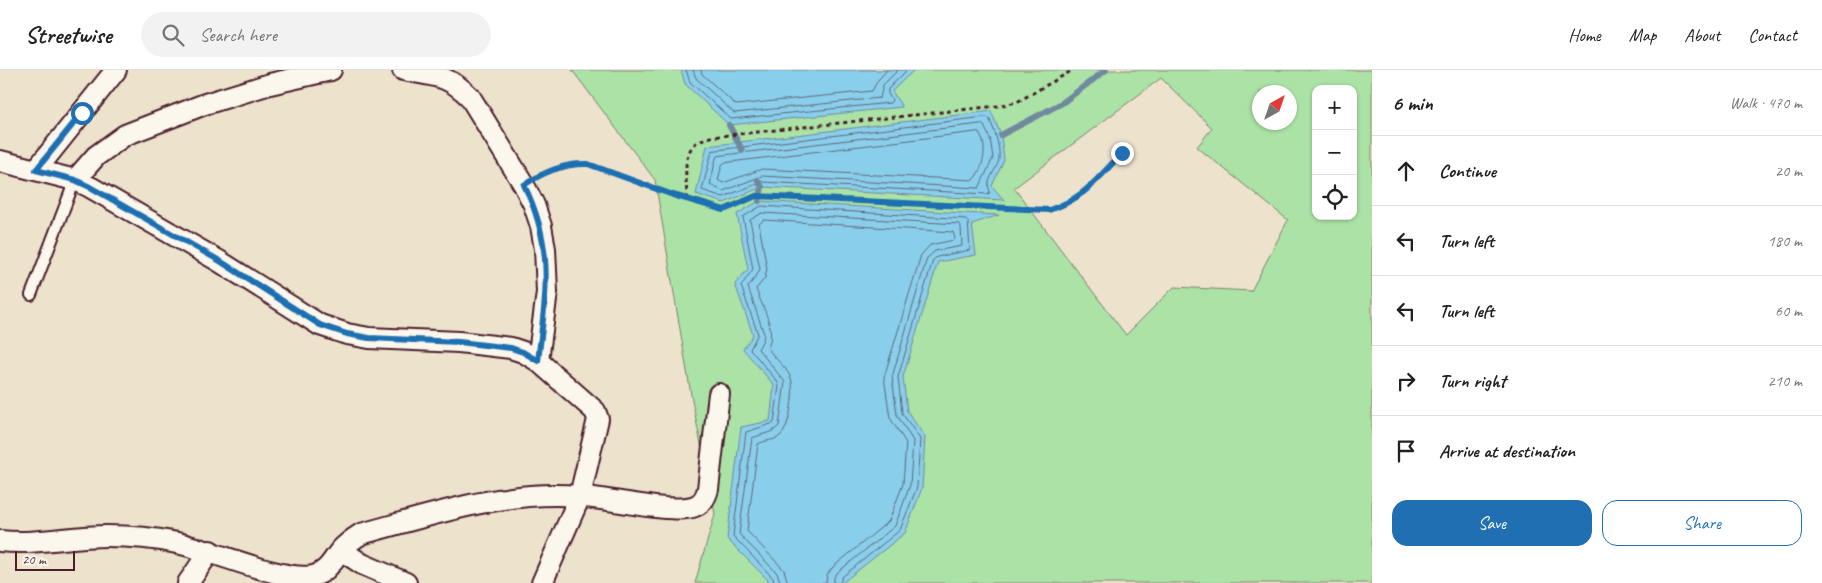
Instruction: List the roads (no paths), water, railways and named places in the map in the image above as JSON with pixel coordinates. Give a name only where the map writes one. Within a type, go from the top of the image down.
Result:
[{"type":"street","points":[[36,170],[116,70]]},
{"type":"street","points":[[75,180],[96,156],[125,135],[206,104],[270,84],[331,70]]},
{"type":"street","points":[[403,70],[446,74],[470,96],[524,185],[534,205],[545,249],[546,292],[538,361]]},
{"type":"street","points":[[0,161],[75,180],[90,187],[220,261],[320,325],[347,334],[369,338],[459,342],[511,348],[523,352],[538,361],[595,411],[598,420],[580,496],[542,583]]},
{"type":"street","points":[[0,541],[30,543],[106,536],[146,538],[178,543],[272,571],[306,576],[322,573],[351,540],[361,534],[480,502],[551,495],[580,496],[638,506],[693,507],[705,498],[708,489],[719,394]]},
{"type":"street","points":[[341,550],[362,564],[406,583]]},
{"type":"street","points":[[188,583],[210,552]]},
{"type":"lane","points":[[31,295],[75,180]]},
{"type":"water","points":[[681,70],[914,70],[892,91],[902,107],[729,125],[685,84]]},
{"type":"water","points":[[991,111],[1001,135],[1004,160],[992,186],[1004,200],[762,187],[724,203],[696,194],[707,146]]},
{"type":"water","points":[[759,201],[999,215],[972,224],[976,255],[938,262],[903,377],[907,411],[925,437],[922,488],[905,533],[842,583],[771,583],[727,539],[741,427],[770,421],[774,385],[743,349],[753,335],[735,284],[748,269],[737,214]]},
{"type":"waterway","points":[[1001,135],[1062,103],[1106,70]]},
{"type":"waterway","points":[[729,125],[742,150]]},
{"type":"waterway","points":[[758,181],[762,187],[759,201]]}]
